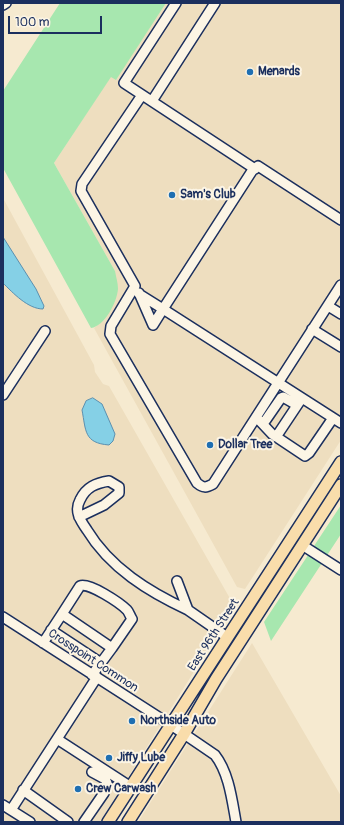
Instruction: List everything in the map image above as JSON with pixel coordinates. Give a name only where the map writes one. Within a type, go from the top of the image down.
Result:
[{"type":"main road","name":"East 96th Street","points":[[108,822],[341,462]]},
{"type":"main road","points":[[302,545],[298,541],[298,538],[320,503],[331,477]]},
{"type":"main road","points":[[128,822],[184,734],[216,679],[341,485]]},
{"type":"main road","points":[[216,679],[219,667],[231,644],[228,637]]},
{"type":"street","points":[[176,3],[124,83],[255,169]]},
{"type":"street","points":[[152,101],[214,3]]},
{"type":"street","points":[[142,95],[82,184],[81,191],[137,290],[153,325],[258,166],[341,220]]},
{"type":"street","points":[[137,290],[133,292],[111,326],[110,334],[197,483],[202,487],[207,487],[213,484],[341,285]]},
{"type":"street","points":[[137,290],[163,309],[278,382],[300,401],[337,421],[307,455],[302,455],[276,437],[256,417]]},
{"type":"street","points":[[328,306],[341,314]]},
{"type":"street","points":[[312,329],[341,347]]},
{"type":"street","points":[[4,394],[45,331]]},
{"type":"street","points":[[263,424],[281,398],[283,397],[300,401]]},
{"type":"street","points":[[276,437],[300,401]]},
{"type":"street","points":[[79,517],[112,500],[120,493],[119,487],[109,481],[98,483],[84,492],[77,507],[79,517],[108,558],[119,569],[188,610],[228,637]]},
{"type":"street","points":[[302,545],[341,570]]},
{"type":"street","points":[[177,582],[188,610]]},
{"type":"street","points":[[30,822],[7,807],[23,790],[57,739],[101,663],[132,619],[127,610],[92,586],[83,584],[80,586],[43,643]]},
{"type":"street","points":[[62,614],[112,648]]},
{"type":"street","name":"Crosspoint Common","points":[[3,617],[207,749],[220,762],[227,780],[236,822]]},
{"type":"street","points":[[51,630],[101,663]]},
{"type":"street","points":[[57,739],[131,787]]},
{"type":"street","points":[[84,822],[104,793],[107,784],[105,779],[92,772]]},
{"type":"street","points":[[23,790],[68,822]]},
{"type":"shaded area","points":[[166,3],[341,3],[341,440],[245,589],[237,587],[94,328],[105,319],[115,271],[54,163],[111,76],[116,79]]},
{"type":"shaded area","points":[[3,198],[94,365],[95,372],[103,384],[109,386],[236,609],[205,654],[100,822],[3,822]]},
{"type":"shaded area","points":[[252,643],[341,796],[341,822],[138,822]]},
{"type":"green space","points":[[60,3],[166,3],[116,80],[111,77],[54,163],[115,271],[118,289],[113,307],[101,323],[91,328],[3,168],[3,91]]},
{"type":"green space","points":[[341,505],[341,534],[271,641],[264,622]]},
{"type":"water","points":[[3,237],[36,289],[44,306],[43,309],[26,303],[16,296],[3,283]]},
{"type":"water","points":[[93,398],[102,404],[115,434],[113,441],[109,445],[95,442],[88,435],[86,430],[82,410],[86,401]]},
{"type":"place","name":"Menards","points":[[250,72]]},
{"type":"place","name":"Sam's Club","points":[[172,195]]},
{"type":"place","name":"Dollar Tree","points":[[210,445]]},
{"type":"place","name":"Northside Auto","points":[[132,721]]},
{"type":"place","name":"Jiffy Lube","points":[[109,758]]},
{"type":"place","name":"Crew Carwash","points":[[78,789]]}]
